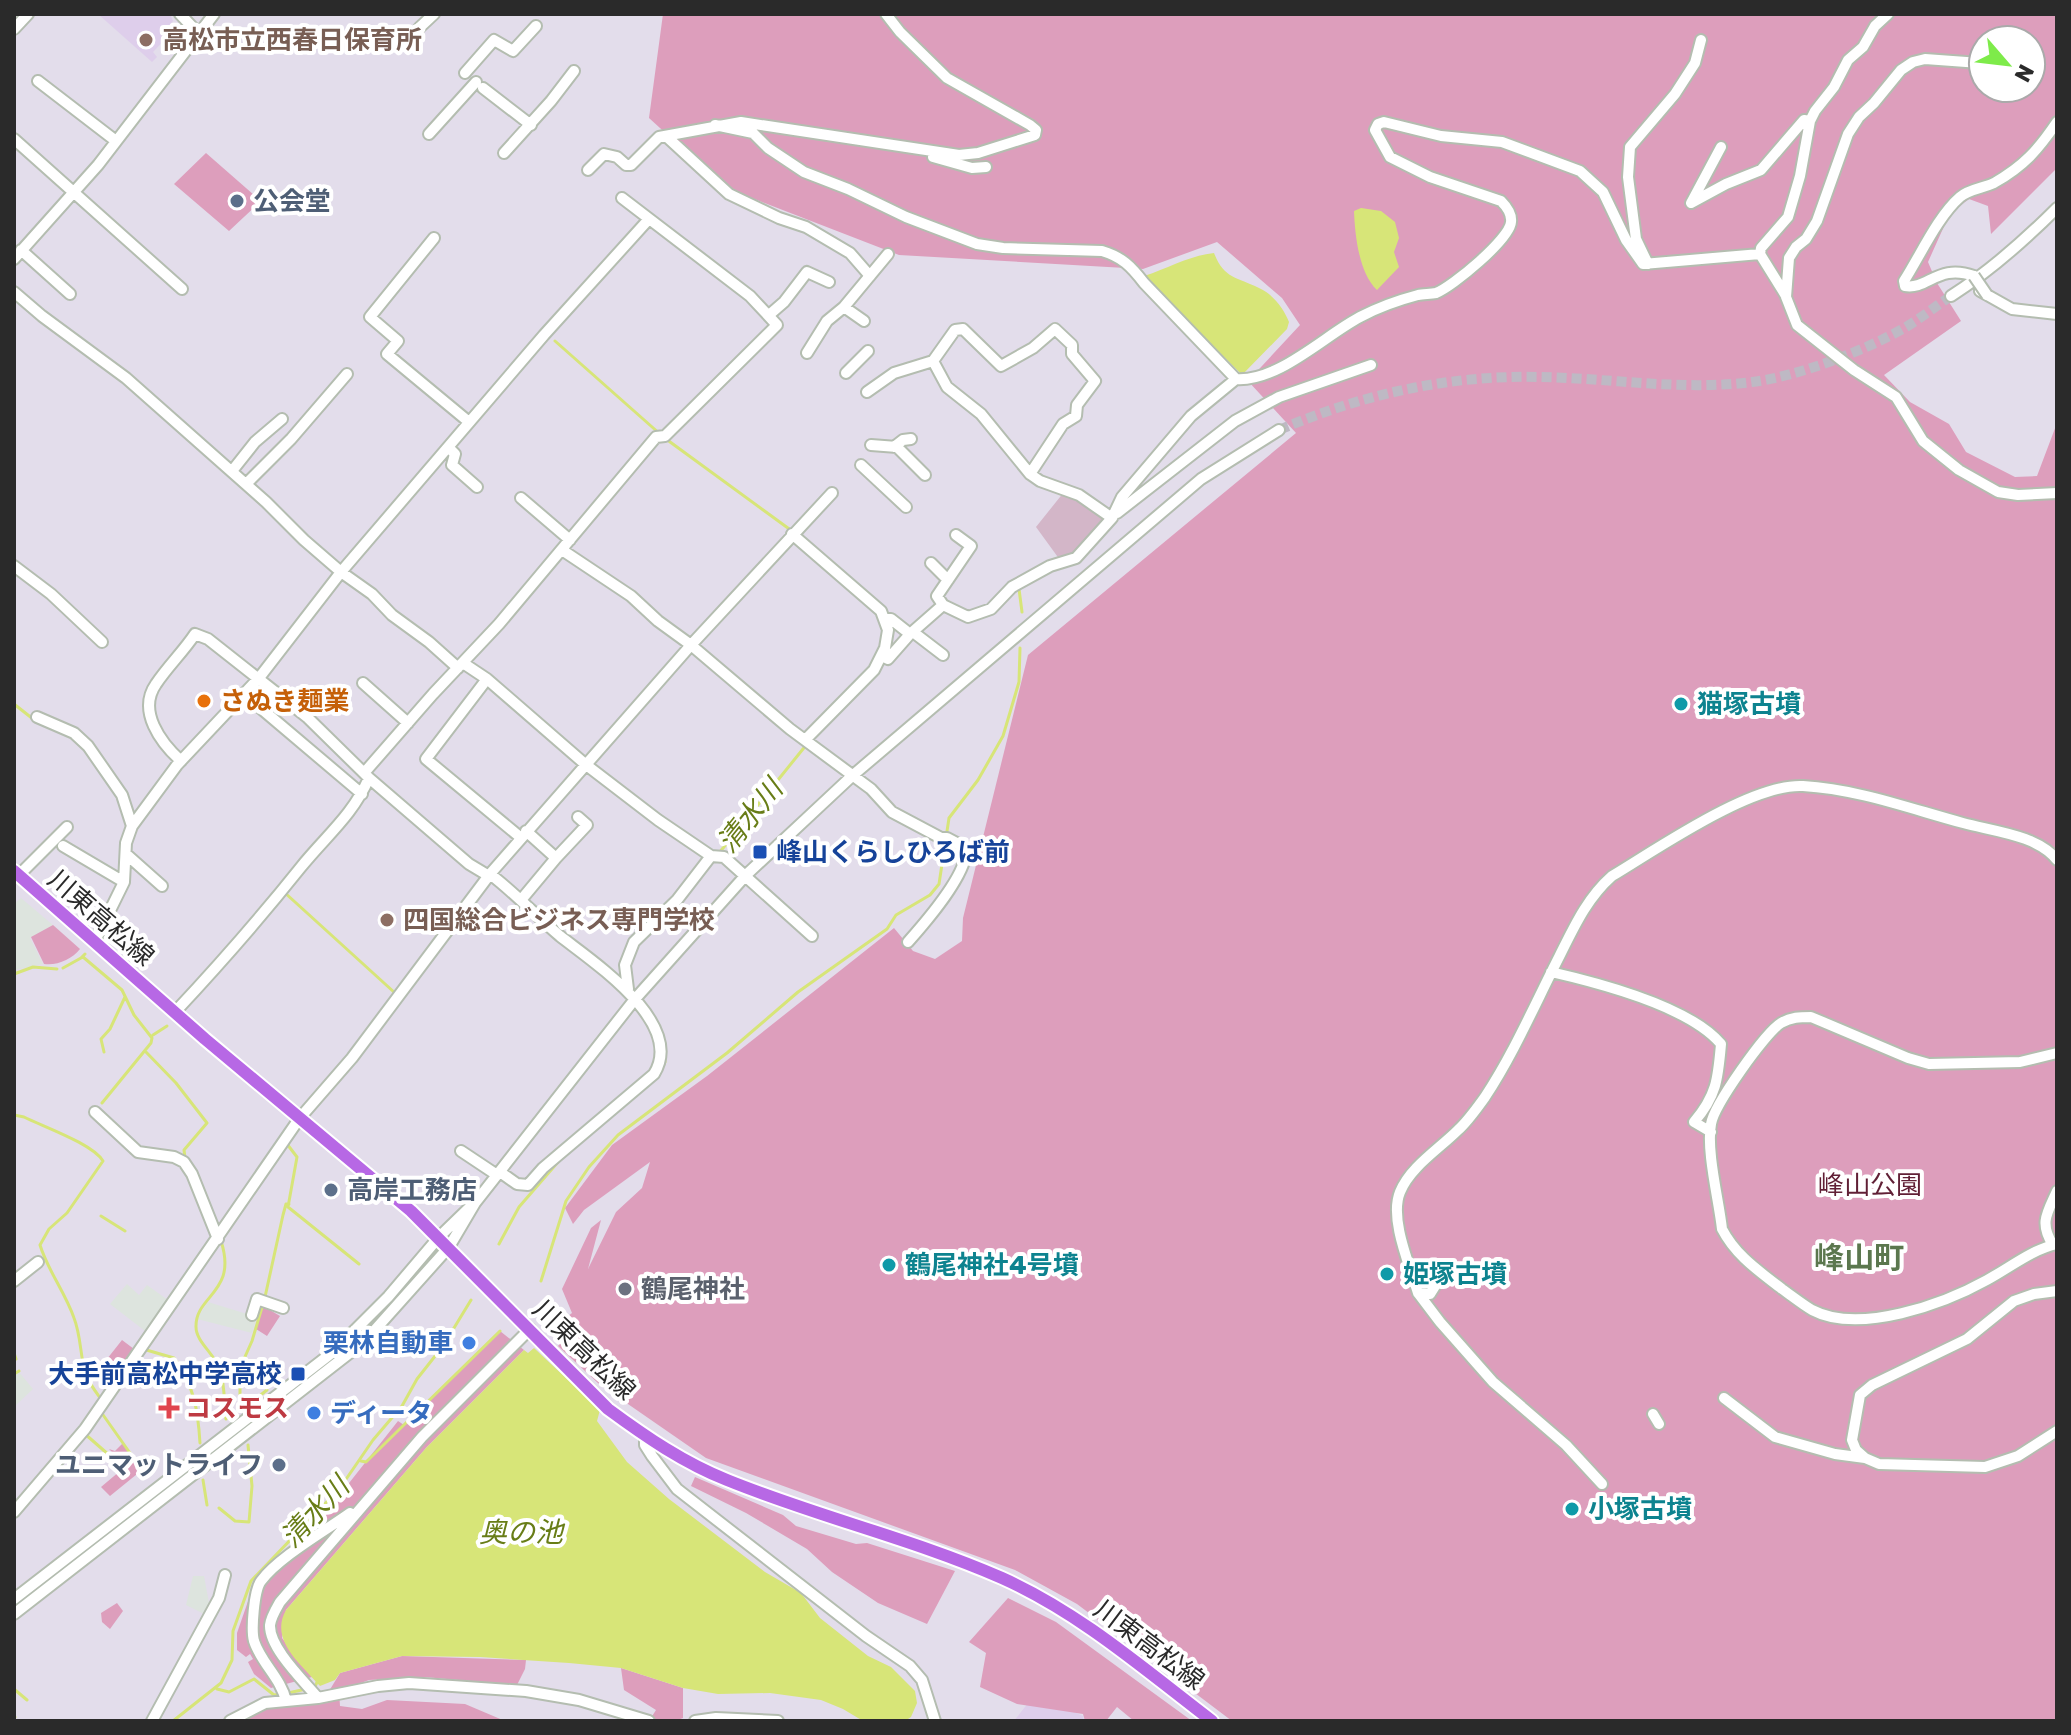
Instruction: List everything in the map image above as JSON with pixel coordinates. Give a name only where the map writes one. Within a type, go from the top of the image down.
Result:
[{"type":"main road","name":"川東高松線","points":[[16,873],[439,1237],[608,1409],[645,1436],[727,1480],[944,1554],[1032,1593],[1074,1616],[1212,1721]]},
{"type":"street","points":[[14,29],[28,14]]},
{"type":"street","points":[[180,14],[198,33]]},
{"type":"street","points":[[70,294],[18,254],[74,193],[214,14]]},
{"type":"street","points":[[419,28],[434,14]]},
{"type":"street","points":[[886,14],[947,78],[1036,130],[1035,135],[978,153],[959,155],[909,149]]},
{"type":"street","points":[[1888,14],[1875,26],[1863,47],[1848,60],[1810,121],[1800,176],[1788,217],[1761,248],[1760,254],[1786,297],[1797,325],[1854,370],[1896,397],[1923,441],[1959,470],[1998,492],[2018,495],[2057,493]]},
{"type":"street","points":[[465,73],[494,40],[513,51],[536,26]]},
{"type":"street","points":[[1648,264],[1636,239],[1628,177],[1630,147],[1675,94],[1695,63],[1701,40]]},
{"type":"street","points":[[1786,297],[1789,258],[1817,221],[1848,134],[1859,117],[1901,70],[1913,62],[1925,59],[1967,62]]},
{"type":"street","points":[[504,153],[574,71]]},
{"type":"street","points":[[38,81],[116,141]]},
{"type":"street","points":[[429,134],[440,115],[480,85],[531,125]]},
{"type":"street","points":[[1721,147],[1691,203],[1717,188],[1761,170],[1795,128],[1804,120],[1810,121]]},
{"type":"street","points":[[588,170],[604,154],[631,165],[659,137],[686,134],[715,125],[753,122],[867,140],[972,168],[986,167]]},
{"type":"street","points":[[715,125],[753,133],[768,148],[804,172],[977,244],[1003,248],[1102,251],[1118,255],[1131,265],[1144,283],[1236,379],[1251,380],[1266,373],[1315,347],[1359,318],[1417,295],[1436,293],[1487,254],[1509,229],[1510,215],[1501,201],[1430,177],[1390,157],[1375,130],[1378,124],[1384,122],[1441,136],[1502,142],[1580,171],[1603,192],[1634,255],[1643,264],[1760,254]]},
{"type":"street","points":[[1987,295],[1974,276],[1943,272],[1913,287],[1905,286],[1904,281],[1951,206],[1963,194],[1991,185],[2016,170],[2036,152],[2057,122]]},
{"type":"street","points":[[666,136],[729,194],[806,227],[850,253],[870,276]]},
{"type":"street","points":[[14,139],[182,289]]},
{"type":"street","points":[[175,1012],[263,916],[301,867],[352,810],[362,794],[366,776],[408,723],[562,550],[656,437],[665,436],[777,325],[750,296],[622,198]]},
{"type":"street","points":[[1951,296],[2025,240],[2057,208]]},
{"type":"street","points":[[95,941],[124,882],[126,843],[132,826],[181,761],[259,678],[341,572],[649,219]]},
{"type":"street","points":[[434,238],[370,317],[398,341],[387,354],[469,422]]},
{"type":"street","points":[[807,353],[827,321],[844,307],[888,254]]},
{"type":"street","points":[[769,315],[784,302],[807,272],[829,282]]},
{"type":"street","points":[[1966,286],[2012,309],[2057,314]]},
{"type":"street","points":[[14,292],[126,378],[392,615],[460,666],[487,679],[585,764],[658,820],[746,875],[812,936]]},
{"type":"street","points":[[844,307],[864,321]]},
{"type":"street","points":[[867,392],[894,373],[933,361],[955,330],[963,329],[1001,366],[1033,348],[1055,329],[1072,345],[1072,354],[1095,381],[1077,405],[1076,416],[1063,424],[1030,474]]},
{"type":"street","points":[[846,373],[868,351]]},
{"type":"street","points":[[933,361],[947,387],[981,414],[1030,474],[1040,481],[1079,495],[1114,516]]},
{"type":"street","points":[[956,535],[971,546],[937,596],[943,605],[962,616],[983,614],[1012,587],[1050,566],[1081,554],[1114,516],[1235,421],[1279,397],[1371,365]]},
{"type":"street","points":[[246,484],[291,439],[347,374]]},
{"type":"street","points":[[1114,516],[1122,497],[1191,416],[1236,379]]},
{"type":"street","points":[[232,471],[255,442],[282,419]]},
{"type":"street","points":[[14,1614],[365,1341],[449,1247],[475,1203],[635,999],[746,875],[852,776],[1201,479],[1279,430]]},
{"type":"street","points":[[894,447],[903,440],[911,439]]},
{"type":"street","points":[[871,445],[897,447],[925,475]]},
{"type":"street","points":[[448,447],[455,454],[452,465],[477,487]]},
{"type":"street","points":[[861,465],[906,507]]},
{"type":"street","points":[[14,1512],[85,1429],[299,1119],[352,1058],[489,875],[691,645],[832,493]]},
{"type":"street","points":[[521,498],[570,540]]},
{"type":"street","points":[[792,534],[888,619],[943,655]]},
{"type":"street","points":[[562,550],[631,596],[809,743],[871,789],[892,812],[966,848],[966,858],[937,909],[908,942]]},
{"type":"street","points":[[931,563],[948,580]]},
{"type":"street","points":[[14,566],[51,594],[102,642]]},
{"type":"street","points":[[809,743],[885,657],[943,605]]},
{"type":"street","points":[[885,657],[888,619]]},
{"type":"street","points":[[181,761],[154,730],[150,710],[153,687],[195,634],[208,639],[307,717],[366,776],[469,864],[521,900],[628,989],[658,1038],[661,1053],[654,1074],[543,1168],[528,1185],[517,1184],[461,1151]]},
{"type":"street","points":[[487,679],[426,759],[556,858]]},
{"type":"street","points":[[363,683],[408,723]]},
{"type":"street","points":[[244,694],[362,794]]},
{"type":"street","points":[[37,717],[74,733],[88,746],[122,795],[132,826]]},
{"type":"street","points":[[1602,1484],[1566,1445],[1493,1382],[1418,1293],[1397,1213],[1398,1195],[1407,1178],[1461,1128],[1484,1098],[1597,889],[1612,876],[1740,802],[1770,790],[1801,786],[1849,793],[2020,839],[2049,850],[2057,860]]},
{"type":"street","points":[[521,900],[587,825],[578,817]]},
{"type":"street","points":[[16,873],[67,827]]},
{"type":"street","points":[[63,846],[124,882]]},
{"type":"street","points":[[126,854],[162,886]]},
{"type":"street","points":[[628,989],[625,965],[634,942],[716,857]]},
{"type":"street","points":[[1551,972],[1595,982],[1680,1014],[1711,1032],[1721,1044],[1717,1084],[1709,1104],[1694,1122],[1711,1132]]},
{"type":"street","points":[[2057,1053],[2020,1062],[1929,1064],[1811,1017],[1794,1018],[1780,1023],[1766,1036],[1719,1104],[1711,1124],[1722,1229],[1728,1240],[1751,1265],[1813,1311],[1851,1319],[1908,1312],[1984,1282],[2040,1248],[2055,1244],[2045,1232],[2044,1224],[2057,1191]]},
{"type":"street","points":[[95,1112],[138,1152],[174,1157],[184,1162],[218,1239]]},
{"type":"street","points":[[14,1599],[333,1352],[388,1297],[439,1237],[475,1203]]},
{"type":"street","points":[[14,1281],[22,1269],[38,1262]]},
{"type":"street","points":[[1411,1270],[1434,1280],[1435,1286],[1430,1294],[1418,1293]]},
{"type":"street","points":[[1865,1458],[1852,1440],[1860,1395],[1872,1385],[1967,1339],[2014,1301],[2057,1291]]},
{"type":"street","points":[[252,1315],[257,1299],[283,1308]]},
{"type":"street","points":[[318,1698],[275,1644],[270,1623],[280,1602],[422,1437],[530,1329]]},
{"type":"street","points":[[1724,1398],[1775,1437],[1879,1464],[1985,1467],[2018,1456],[2057,1431]]},
{"type":"street","points":[[645,1436],[645,1445],[677,1489],[866,1636],[910,1666],[922,1680],[935,1721]]},
{"type":"street","points":[[285,1697],[255,1645],[252,1631],[256,1588],[272,1570],[364,1503]]},
{"type":"street","points":[[152,1721],[219,1598],[225,1575]]},
{"type":"street","points":[[230,1721],[265,1703],[285,1697],[318,1698],[409,1683],[526,1691],[579,1700],[649,1721]]},
{"type":"street","points":[[695,1721],[716,1718],[778,1721]]},
{"type":"shaded area","name":"高松市立西春日保育所","points":[[98,14],[170,14],[171,23],[176,28],[153,52],[157,57],[152,62]]},
{"type":"shaded area","points":[[1064,492],[1093,508],[1106,522],[1077,555],[1060,560],[1036,527]]},
{"type":"shaded area","points":[[21,898],[53,925],[30,938],[43,964],[14,970],[14,904]]},
{"type":"shaded area","points":[[127,1284],[139,1295],[147,1285],[168,1300],[145,1331],[110,1304]]},
{"type":"shaded area","points":[[208,1302],[257,1317],[252,1333],[197,1319]]},
{"type":"shaded area","points":[[19,1372],[33,1389],[14,1407],[14,1375]]},
{"type":"shaded area","points":[[193,1576],[204,1576],[210,1608],[206,1615],[186,1605]]},
{"type":"shaded area","points":[[1035,1694],[1083,1716],[1084,1721],[1014,1721]]},
{"type":"green space","name":"峰山公園","points":[[663,14],[2057,14],[2057,168],[1991,234],[1988,206],[1969,199],[1950,213],[1928,262],[1961,321],[1884,375],[1910,402],[1949,424],[1966,452],[2015,477],[2037,476],[2057,423],[2057,1721],[1232,1721],[1077,1604],[1015,1570],[706,1458],[599,1384],[558,1346],[566,1337],[563,1320],[572,1313],[562,1289],[591,1228],[601,1220],[588,1269],[616,1212],[642,1188],[650,1162],[584,1210],[573,1224],[565,1208],[612,1145],[707,1076],[894,928],[913,951],[935,959],[962,941],[963,918],[1028,655],[1296,433],[1248,381],[1300,325],[1282,298],[1217,242],[1143,269],[899,255],[726,188],[649,118]]},
{"type":"green space","points":[[206,153],[261,201],[229,231],[174,184]]},
{"type":"green space","points":[[53,925],[80,949],[64,961],[44,964],[31,937]]},
{"type":"green space","points":[[263,1306],[280,1316],[267,1336],[256,1329]]},
{"type":"green space","points":[[500,1331],[524,1350],[426,1448],[286,1610],[282,1638],[312,1677],[271,1688],[254,1674],[248,1662],[253,1659],[250,1654],[246,1657],[237,1650],[237,1633],[254,1584],[327,1511],[398,1421],[404,1425]]},
{"type":"green space","points":[[122,1340],[134,1349],[120,1369],[107,1359]]},
{"type":"green space","points":[[123,1443],[142,1470],[110,1496],[101,1487],[126,1466],[109,1449],[115,1451]]},
{"type":"green space","points":[[695,1477],[783,1515],[796,1526],[856,1544],[867,1543],[955,1571],[927,1624],[878,1603],[832,1572],[807,1549],[746,1513],[691,1486]]},
{"type":"green space","points":[[1008,1598],[1056,1622],[1192,1721],[1134,1721],[1117,1707],[1106,1721],[1085,1721],[1083,1714],[1017,1704],[980,1687],[986,1653],[969,1642]]},
{"type":"green space","points":[[117,1603],[123,1611],[110,1629],[102,1622],[101,1613]]},
{"type":"green space","points":[[402,1656],[526,1660],[517,1685],[424,1677],[369,1680],[339,1691],[340,1706],[362,1709],[387,1700],[465,1704],[505,1721],[237,1721],[265,1707],[323,1701],[340,1673]]},
{"type":"green space","points":[[621,1668],[683,1688],[683,1718],[649,1721],[656,1710],[624,1690]]},
{"type":"water","points":[[1361,208],[1381,211],[1395,222],[1399,238],[1394,252],[1399,267],[1377,290],[1366,274],[1357,242],[1354,211]]},
{"type":"water","points":[[1214,253],[1227,273],[1273,298],[1289,322],[1287,329],[1242,375],[1144,276],[1187,259]]},
{"type":"water","name":"奥の池","points":[[534,1348],[600,1410],[597,1421],[627,1462],[669,1499],[765,1572],[801,1593],[820,1618],[868,1656],[891,1667],[915,1691],[917,1703],[911,1717],[905,1721],[863,1721],[821,1700],[770,1693],[718,1694],[683,1688],[621,1668],[480,1657],[402,1656],[340,1673],[335,1680],[320,1686],[296,1660],[284,1641],[281,1631],[286,1610],[426,1448],[524,1350],[528,1353]]},
{"type":"waterway","points":[[555,341],[660,434]]},
{"type":"waterway","points":[[666,439],[792,531]]},
{"type":"waterway","points":[[1019,589],[1022,612]]},
{"type":"waterway","points":[[541,1281],[566,1201],[589,1167],[618,1135],[727,1053],[798,992],[887,929],[896,915],[930,895],[939,884],[949,818],[978,780],[1003,736],[1019,682],[1020,648]]},
{"type":"waterway","points":[[14,704],[33,719]]},
{"type":"waterway","name":"清水川","points":[[719,853],[807,744]]},
{"type":"waterway","points":[[284,892],[395,993]]},
{"type":"waterway","points":[[63,968],[85,954]]},
{"type":"waterway","points":[[83,957],[122,990],[134,1015],[152,1038],[102,1103]]},
{"type":"waterway","points":[[14,974],[33,967],[57,969]]},
{"type":"waterway","points":[[104,1052],[101,1039],[110,1029],[125,997]]},
{"type":"waterway","points":[[153,1035],[167,1026]]},
{"type":"waterway","name":"清水川","points":[[658,1076],[665,1062],[663,1041]]},
{"type":"waterway","points":[[145,1051],[176,1083],[207,1123],[184,1150],[185,1158]]},
{"type":"waterway","points":[[14,1115],[79,1142],[103,1161],[40,1245],[74,1318],[86,1376],[101,1399]]},
{"type":"waterway","points":[[287,1144],[297,1157],[288,1207],[359,1264]]},
{"type":"waterway","name":"清水川","points":[[499,1244],[519,1207],[558,1162]]},
{"type":"waterway","points":[[240,1411],[240,1368],[252,1341],[283,1215],[286,1204],[289,1204]]},
{"type":"waterway","points":[[101,1216],[125,1231]]},
{"type":"waterway","points":[[221,1241],[224,1272],[197,1316],[196,1327],[199,1338],[220,1370],[226,1419]]},
{"type":"waterway","name":"清水川","points":[[173,1721],[221,1683],[232,1660],[233,1631],[251,1581],[340,1488],[373,1440],[402,1406],[471,1300]]},
{"type":"waterway","points":[[361,1461],[366,1462],[500,1331]]},
{"type":"waterway","points":[[143,1349],[174,1358],[181,1368],[194,1398],[200,1443]]},
{"type":"waterway","points":[[14,1353],[16,1359]]},
{"type":"waterway","points":[[14,1374],[19,1371]]},
{"type":"waterway","points":[[240,1411],[267,1390]]},
{"type":"waterway","points":[[101,1412],[142,1470]]},
{"type":"waterway","points":[[85,1434],[109,1455]]},
{"type":"waterway","points":[[219,1508],[235,1521],[249,1522],[252,1486],[248,1445]]},
{"type":"waterway","points":[[203,1480],[207,1505]]},
{"type":"waterway","points":[[217,1689],[229,1692],[254,1679],[274,1695],[280,1694]]},
{"type":"waterway","points":[[288,1693],[315,1687],[317,1682]]},
{"type":"waterway","points":[[14,1689],[27,1700]]},
{"type":"tunnel","points":[[1279,430],[1374,397],[1472,379],[1539,377],[1672,385],[1770,379],[1872,345],[1906,327],[1951,296]]},
{"type":"place","name":"高松市立西春日保育所","points":[[146,40]]},
{"type":"place","name":"公会堂","points":[[237,201]]},
{"type":"place","name":"さぬき麺業","points":[[204,701]]},
{"type":"place","name":"猫塚古墳","points":[[1681,704]]},
{"type":"place","name":"峰山くらしひろば前","points":[[760,852]]},
{"type":"place","name":"四国総合ビジネス専門学校","points":[[387,920]]},
{"type":"place","name":"高岸工務店","points":[[331,1190]]},
{"type":"place","name":"鶴尾神社4号墳","points":[[889,1265]]},
{"type":"place","name":"姫塚古墳","points":[[1387,1274]]},
{"type":"place","name":"鶴尾神社","points":[[625,1289]]},
{"type":"place","name":"栗林自動車","points":[[469,1343]]},
{"type":"place","name":"大手前高松中学高校","points":[[298,1374]]},
{"type":"place","name":"コスモス","points":[[169,1408]]},
{"type":"place","name":"ディータ","points":[[314,1413]]},
{"type":"place","name":"ユニマットライフ","points":[[279,1465]]},
{"type":"place","name":"小塚古墳","points":[[1572,1509]]},
{"type":"district","name":"峰山町","points":[[1859,1258]]}]
